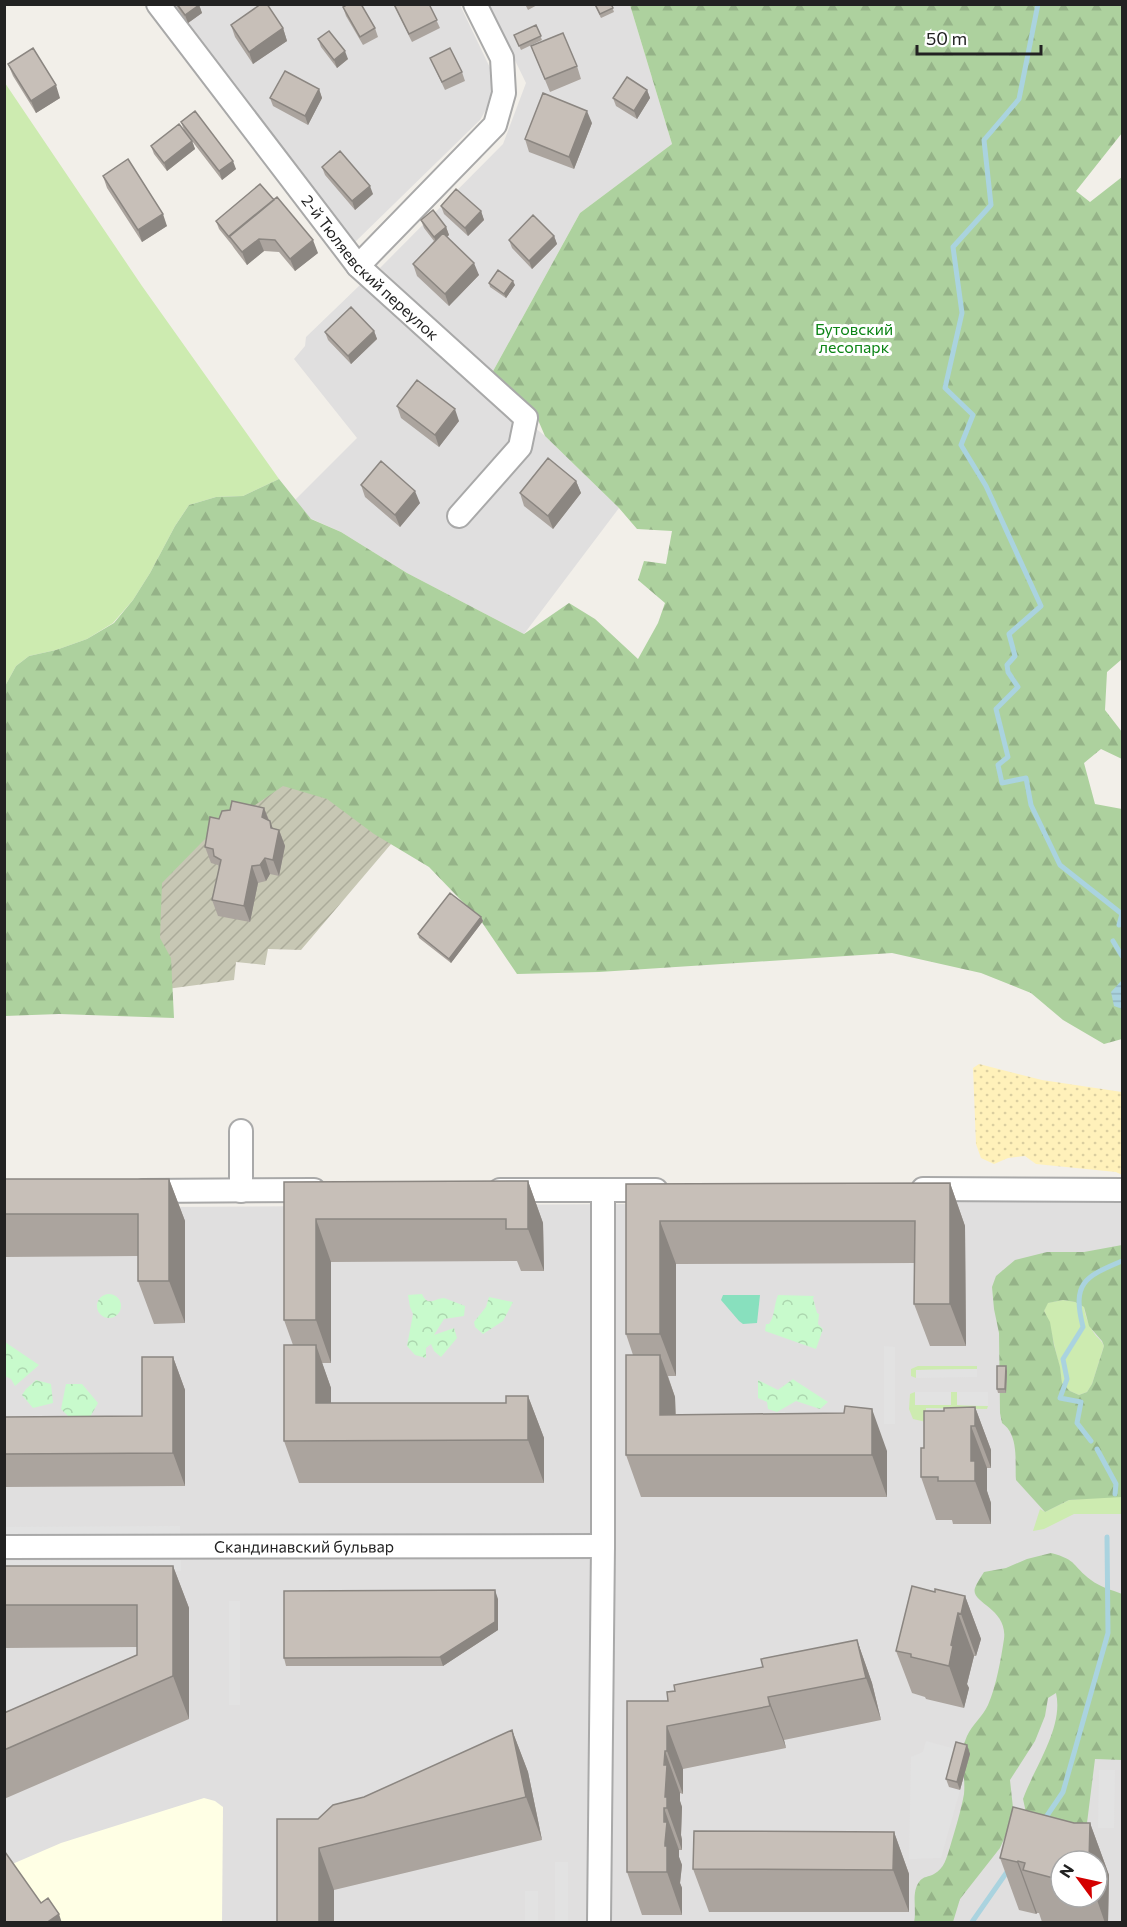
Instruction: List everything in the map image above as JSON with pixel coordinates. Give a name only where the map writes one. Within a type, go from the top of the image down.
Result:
[{"type":"street","name":"2-й Тюляевский переулок","points":[[158,4],[358,266],[526,418],[520,447],[459,516]]},
{"type":"street","points":[[358,266],[495,125],[504,93],[501,58],[475,4]]},
{"type":"street","points":[[241,1131],[241,1191]]},
{"type":"street","points":[[902,1189],[1122,1190]]},
{"type":"street","points":[[123,1192],[339,1190]]},
{"type":"street","points":[[476,1190],[672,1190]]},
{"type":"street","points":[[599,1923],[603,1546],[603,1190]]},
{"type":"street","name":"Скандинавский бульвар","points":[[4,1547],[603,1546]]},
{"type":"shaded area","points":[[168,5],[460,5],[492,72],[493,90],[480,120],[352,245]]},
{"type":"shaded area","points":[[488,5],[630,5],[672,144],[580,213],[492,373],[380,268],[503,144],[526,83]]},
{"type":"shaded area","points":[[360,285],[545,436],[619,508],[524,634],[407,573],[341,532],[287,508],[357,438],[294,359],[305,346],[306,337]]},
{"type":"shaded area","points":[[325,747],[397,837],[301,950],[268,949],[265,965],[236,962],[234,980],[122,995],[134,865]]},
{"type":"shaded area","points":[[991,1197],[1122,1198],[1122,1922],[5,1922],[4,1208],[958,1202]]},
{"type":"shaded area","points":[[884,1346],[895,1347],[895,1424],[884,1424]]},
{"type":"shaded area","points":[[977,1369],[977,1377],[916,1378],[916,1370]]},
{"type":"shaded area","points":[[915,1392],[951,1392],[951,1405],[915,1405]]},
{"type":"shaded area","points":[[957,1392],[988,1392],[988,1406],[957,1405]]},
{"type":"shaded area","points":[[180,1526],[180,1536],[5,1537],[4,1527]]},
{"type":"shaded area","points":[[181,1560],[181,1571],[5,1572],[4,1561]]},
{"type":"shaded area","points":[[229,1601],[240,1601],[240,1705],[229,1705]]},
{"type":"shaded area","points":[[926,1741],[959,1750],[949,1786],[960,1790],[941,1858],[909,1859],[911,1757],[923,1752]]},
{"type":"shaded area","points":[[1099,1770],[1115,1770],[1114,1828],[1098,1828]]},
{"type":"shaded area","points":[[204,1798],[215,1801],[223,1807],[222,1922],[5,1922],[4,1868],[61,1843]]},
{"type":"shaded area","points":[[555,1862],[568,1862],[568,1922],[555,1922]]},
{"type":"shaded area","points":[[525,1891],[538,1891],[538,1922],[525,1922]]},
{"type":"green space","name":"Бутовский лесопарк","points":[[630,5],[1122,5],[1122,133],[1076,191],[1090,202],[1122,177],[1122,659],[1107,672],[1105,710],[1122,732],[1122,759],[1101,749],[1084,763],[1095,804],[1122,809],[1122,1039],[1104,1044],[1063,1020],[1031,993],[981,973],[892,953],[599,972],[517,974],[481,921],[429,867],[374,834],[327,799],[283,786],[204,840],[162,883],[160,938],[171,958],[174,1018],[59,1014],[5,1016],[5,686],[16,666],[29,656],[56,650],[87,639],[114,623],[133,600],[189,505],[216,497],[243,496],[279,479],[311,519],[341,532],[407,573],[524,634],[569,603],[595,619],[638,659],[658,623],[665,603],[638,580],[644,561],[666,564],[672,531],[637,529],[619,508],[545,436],[535,413],[492,373],[580,213],[672,144]]},
{"type":"green space","points":[[5,83],[142,286],[279,479],[243,496],[216,497],[189,505],[133,600],[113,623],[87,639],[56,650],[29,656],[16,666],[5,686]]},
{"type":"green space","points":[[1122,1245],[1122,1497],[1069,1500],[1045,1512],[1016,1480],[1014,1441],[1002,1423],[999,1333],[992,1287],[996,1276],[1015,1260],[1047,1252],[1084,1252]],"holes":[[[1063,1300],[1075,1302],[1084,1307],[1089,1326],[1104,1346],[1092,1384],[1087,1392],[1079,1395],[1070,1391],[1062,1383],[1050,1322],[1044,1311],[1048,1303]]]},
{"type":"green space","points":[[109,1294],[114,1295],[120,1301],[120,1311],[114,1317],[109,1318],[104,1317],[98,1311],[97,1306],[98,1301],[104,1295]]},
{"type":"green space","points":[[422,1294],[429,1301],[444,1298],[465,1306],[464,1316],[444,1319],[434,1335],[454,1328],[457,1338],[441,1357],[434,1351],[431,1344],[426,1348],[426,1358],[415,1355],[407,1346],[413,1314],[408,1295]]},
{"type":"green space","points":[[723,1295],[760,1295],[757,1323],[743,1324],[739,1321],[721,1300]]},
{"type":"green space","points":[[778,1295],[814,1296],[819,1314],[818,1324],[823,1329],[816,1349],[765,1331],[766,1324],[769,1324],[772,1317]]},
{"type":"green space","points":[[489,1297],[513,1302],[503,1321],[483,1334],[475,1327],[474,1322],[486,1307]]},
{"type":"green space","points":[[1063,1300],[1075,1302],[1084,1307],[1090,1327],[1104,1346],[1092,1384],[1087,1392],[1079,1395],[1070,1391],[1062,1383],[1048,1319],[1044,1311],[1047,1303]]},
{"type":"green space","points":[[5,1342],[39,1365],[15,1386],[11,1379],[5,1376]]},
{"type":"green space","points":[[918,1366],[977,1366],[977,1369],[916,1370],[916,1378],[911,1376],[911,1369]]},
{"type":"green space","points":[[793,1379],[828,1402],[820,1409],[796,1401],[777,1412],[768,1409],[767,1402],[758,1398],[758,1380],[778,1390]]},
{"type":"green space","points":[[36,1380],[51,1384],[53,1403],[33,1408],[22,1395]]},
{"type":"green space","points":[[66,1384],[82,1384],[98,1403],[90,1417],[69,1417],[61,1409]]},
{"type":"green space","points":[[915,1392],[916,1405],[951,1405],[951,1392],[957,1392],[957,1405],[988,1406],[987,1409],[926,1408],[926,1422],[913,1419],[909,1409],[910,1394]]},
{"type":"green space","points":[[1122,1497],[1122,1514],[1074,1514],[1044,1529],[1033,1531],[1040,1509],[1045,1512],[1069,1500]]},
{"type":"green space","points":[[1051,1553],[1071,1561],[1095,1582],[1122,1594],[1122,1760],[1095,1759],[1087,1823],[1075,1825],[1023,1824],[1025,1808],[1023,1799],[1047,1747],[1056,1720],[1056,1693],[1048,1698],[1045,1716],[1035,1741],[1010,1780],[1013,1808],[1010,1826],[1000,1848],[960,1899],[953,1922],[914,1922],[915,1896],[919,1882],[940,1869],[948,1855],[964,1794],[964,1743],[991,1698],[1004,1639],[1004,1629],[1000,1620],[978,1598],[975,1588],[984,1572],[1006,1568],[1027,1559]]},
{"type":"sand","points":[[979,1064],[1042,1080],[1122,1092],[1122,1175],[1116,1172],[1036,1164],[1025,1156],[1008,1158],[994,1164],[981,1158],[976,1144],[973,1068]]},
{"type":"water","points":[[1122,980],[1122,1009],[1114,1006],[1111,992]]},
{"type":"building","points":[[177,4],[199,4],[199,5],[185,15]]},
{"type":"building","points":[[261,4],[267,4],[283,28],[249,52],[231,25]]},
{"type":"building","points":[[348,4],[361,4],[375,28],[360,37],[343,7]]},
{"type":"building","points":[[394,4],[429,4],[437,20],[409,34]]},
{"type":"building","points":[[595,4],[611,4],[613,8],[600,14]]},
{"type":"building","points":[[536,25],[541,36],[519,46],[514,35]]},
{"type":"building","points":[[329,31],[345,51],[334,60],[318,39]]},
{"type":"building","points":[[563,33],[577,66],[545,79],[531,46]]},
{"type":"building","points":[[33,48],[56,85],[31,101],[8,64]]},
{"type":"building","points":[[450,48],[462,72],[442,82],[430,58]]},
{"type":"building","points":[[285,71],[319,89],[305,116],[270,98]]},
{"type":"building","points":[[627,77],[647,90],[634,111],[613,98]]},
{"type":"building","points":[[543,93],[587,111],[569,157],[525,139]]},
{"type":"building","points":[[195,111],[233,161],[219,171],[181,122]]},
{"type":"building","points":[[179,124],[192,141],[164,163],[151,146]]},
{"type":"building","points":[[340,151],[370,186],[352,201],[322,167]]},
{"type":"building","points":[[128,159],[163,214],[138,230],[103,176]]},
{"type":"building","points":[[260,184],[274,200],[229,237],[216,221]]},
{"type":"building","points":[[456,189],[481,211],[465,228],[441,206]]},
{"type":"building","points":[[277,197],[313,240],[290,259],[275,240],[259,239],[242,252],[229,236]]},
{"type":"building","points":[[433,210],[446,227],[434,237],[421,220]]},
{"type":"building","points":[[533,215],[554,236],[529,261],[509,240]]},
{"type":"building","points":[[443,233],[474,263],[445,294],[413,264]]},
{"type":"building","points":[[498,270],[513,281],[504,294],[489,283]]},
{"type":"building","points":[[351,307],[374,331],[348,356],[325,332]]},
{"type":"building","points":[[417,380],[455,409],[435,435],[397,406]]},
{"type":"building","points":[[548,458],[576,481],[548,516],[520,493]]},
{"type":"building","points":[[381,461],[415,491],[395,515],[361,485]]},
{"type":"building","points":[[232,801],[264,808],[262,817],[270,821],[271,828],[279,830],[273,860],[265,858],[260,865],[252,866],[244,906],[212,900],[221,860],[214,856],[213,849],[205,847],[210,817],[219,819],[222,811],[230,810]]},
{"type":"building","points":[[450,893],[481,917],[449,959],[418,934]]},
{"type":"building","points":[[4,1179],[169,1179],[169,1281],[138,1281],[138,1214],[4,1214]]},
{"type":"building","points":[[528,1181],[528,1229],[506,1229],[506,1219],[316,1219],[316,1320],[284,1320],[284,1182]]},
{"type":"building","points":[[950,1183],[950,1304],[914,1304],[915,1221],[660,1221],[660,1334],[626,1334],[626,1184]]},
{"type":"building","points":[[284,1345],[316,1345],[316,1403],[506,1403],[506,1396],[528,1396],[528,1440],[284,1441]]},
{"type":"building","points":[[626,1355],[660,1355],[660,1415],[844,1413],[845,1406],[872,1409],[872,1455],[626,1455]]},
{"type":"building","points":[[142,1357],[173,1357],[173,1453],[4,1454],[4,1417],[142,1416]]},
{"type":"building","points":[[997,1366],[1006,1366],[1005,1389],[997,1389]]},
{"type":"building","points":[[975,1407],[975,1426],[971,1426],[971,1461],[975,1461],[975,1481],[938,1481],[938,1477],[921,1477],[924,1411]]},
{"type":"building","points":[[4,1566],[173,1566],[173,1676],[4,1750],[4,1713],[137,1655],[137,1605],[4,1605]]},
{"type":"building","points":[[912,1586],[965,1596],[961,1614],[958,1613],[949,1666],[896,1651]]},
{"type":"building","points":[[495,1590],[495,1622],[440,1657],[284,1658],[284,1591]]},
{"type":"building","points":[[857,1640],[866,1678],[768,1697],[770,1706],[667,1726],[667,1751],[665,1751],[664,1765],[667,1765],[665,1797],[667,1797],[667,1808],[664,1808],[664,1822],[667,1822],[665,1846],[667,1846],[667,1872],[627,1872],[627,1701],[668,1701],[667,1692],[675,1691],[674,1685],[763,1667],[761,1659]]},
{"type":"building","points":[[512,1730],[526,1797],[319,1848],[319,1923],[277,1923],[277,1819],[318,1819],[333,1805],[364,1797]]},
{"type":"building","points":[[956,1742],[967,1745],[957,1782],[946,1779]]},
{"type":"building","points":[[1013,1807],[1074,1823],[1090,1823],[1089,1849],[1049,1849],[1049,1877],[1023,1870],[1025,1863],[1000,1858]]},
{"type":"building","points":[[694,1831],[894,1832],[893,1870],[693,1869]]},
{"type":"building","points":[[5,1852],[41,1903],[48,1898],[59,1914],[46,1923],[4,1923]]},
{"type":"waterway","points":[[1038,4],[1019,99],[984,140],[991,205],[953,247],[962,313],[945,388],[973,415],[961,445],[986,486],[1041,606],[1009,634],[1015,656],[1007,665],[1008,672],[1018,687],[996,709],[1008,757],[998,765],[1002,783],[1026,778],[1031,805],[1060,865],[1122,914],[1119,925]]},
{"type":"waterway","points":[[1113,941],[1122,956]]},
{"type":"waterway","points":[[1091,1441],[1077,1423],[1081,1402],[1060,1398],[1067,1379],[1063,1359],[1083,1327],[1079,1300],[1084,1284],[1098,1272],[1122,1261]]},
{"type":"waterway","points":[[1097,1449],[1116,1484],[1115,1494]]},
{"type":"waterway","points":[[1044,1820],[1063,1792],[1108,1633],[1107,1537]]},
{"type":"waterway","points":[[972,1922],[1009,1869]]}]
